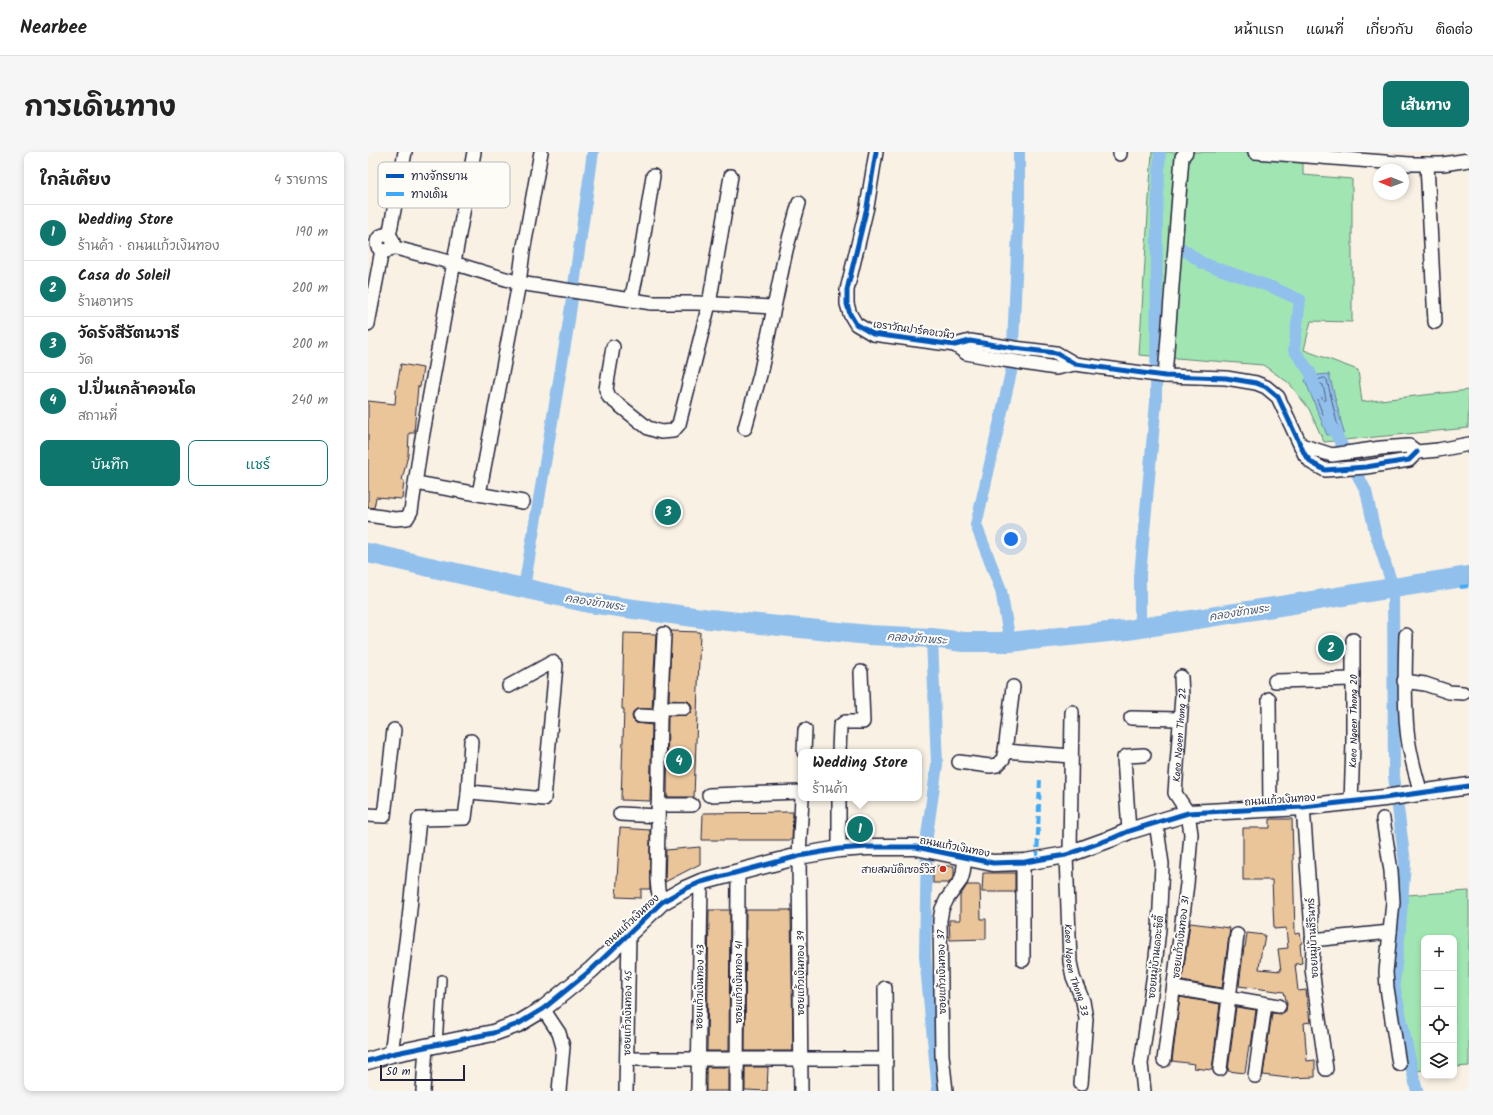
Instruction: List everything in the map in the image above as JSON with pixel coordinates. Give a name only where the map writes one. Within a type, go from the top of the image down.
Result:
[{"type":"street","points":[[402,162],[405,152]]},
{"type":"street","points":[[472,162],[474,152]]},
{"type":"street","points":[[479,494],[519,283],[541,152]]},
{"type":"street","name":"เอราวัณปาร์คอเวนิว","points":[[876,152],[867,207],[847,290],[847,304],[850,314],[856,324],[873,334],[968,347],[1056,368],[1075,364],[1165,376],[1226,378],[1256,383],[1266,387],[1278,397],[1305,455],[1312,463],[1325,470],[1366,467],[1404,461],[1408,460],[1418,452]]},
{"type":"street","points":[[1165,376],[1182,157],[1186,152]]},
{"type":"street","points":[[1255,152],[1410,164],[1444,164],[1469,160]]},
{"type":"street","points":[[1427,164],[1428,210],[1435,322]]},
{"type":"street","points":[[631,300],[640,260],[653,176]]},
{"type":"street","points":[[613,347],[606,389],[609,397],[648,428],[661,432],[673,431],[679,424],[709,304],[731,176]]},
{"type":"street","points":[[745,428],[760,375],[773,307],[786,250],[799,203]]},
{"type":"street","points":[[368,324],[382,242],[391,208]]},
{"type":"street","points":[[368,515],[395,519],[407,518],[411,511],[421,444],[463,208]]},
{"type":"street","points":[[382,242],[519,283],[549,288],[652,303],[773,307]]},
{"type":"street","name":"เอราวัณปาร์คอเวนิว","points":[[968,347],[1014,348],[1056,353],[1075,364]]},
{"type":"street","points":[[1301,445],[1332,455],[1409,446],[1418,452],[1469,444]]},
{"type":"street","points":[[416,483],[523,502]]},
{"type":"street","points":[[662,902],[658,890],[657,878],[660,712],[664,634]]},
{"type":"street","points":[[1406,635],[1404,681],[1407,731],[1416,794]]},
{"type":"street","name":"Kaeo Ngoen Thong 20","points":[[1351,802],[1353,742],[1353,640]]},
{"type":"street","points":[[468,794],[471,792],[544,799],[556,665],[552,662],[509,686]]},
{"type":"street","points":[[839,749],[840,726],[845,722],[863,722],[861,672]]},
{"type":"street","name":"Kaeo Ngoen Thong 22","points":[[1181,677],[1182,696],[1175,793],[1188,813]]},
{"type":"street","points":[[1275,680],[1353,679]]},
{"type":"street","points":[[1404,681],[1425,684],[1449,692],[1463,694]]},
{"type":"street","points":[[959,762],[990,766],[998,765],[1003,759],[1013,688]]},
{"type":"street","points":[[1269,699],[1270,810]]},
{"type":"street","points":[[640,716],[684,708]]},
{"type":"street","name":"Kaeo Ngoen Thong 33","points":[[1072,712],[1072,756],[1068,854],[1070,962],[1073,977],[1083,1001],[1086,1019],[1082,1084]]},
{"type":"street","points":[[1131,718],[1180,719]]},
{"type":"street","points":[[368,815],[384,816],[394,730]]},
{"type":"street","points":[[804,749],[805,730]]},
{"type":"street","points":[[391,1054],[409,919],[419,819],[465,818],[472,741]]},
{"type":"street","points":[[1005,751],[1072,756]]},
{"type":"street","points":[[1129,831],[1124,758],[1127,756],[1144,755]]},
{"type":"street","name":"ถนนแก้วเงินทอง","points":[[368,1061],[391,1054],[493,1033],[518,1024],[543,1009],[591,970],[662,902],[701,882],[799,856],[839,849],[867,847],[916,847],[993,863],[1023,862],[1068,854],[1129,831],[1188,813],[1270,810],[1303,807],[1416,794],[1469,786]]},
{"type":"street","points":[[709,795],[798,792]]},
{"type":"street","name":"ซอยแก้วเงินทอง 39","points":[[801,1091],[799,856],[802,801]]},
{"type":"street","points":[[839,801],[839,849]]},
{"type":"street","points":[[620,814],[692,805]]},
{"type":"street","name":"ซอยหมู่บ้านธีรินทร์","points":[[1303,807],[1312,940],[1312,969],[1326,1069]]},
{"type":"street","name":"ซอยแก้วเงินทอง 31","points":[[1164,1060],[1174,988],[1189,855],[1191,834],[1188,813]]},
{"type":"street","points":[[1383,819],[1391,871],[1393,902],[1386,972],[1387,988],[1399,1064]]},
{"type":"street","name":"ซอยหมู่บ้านเดอะซิตี้","points":[[1144,1091],[1141,1064],[1159,929],[1162,864],[1156,822]]},
{"type":"street","name":"ซอยแก้วเงินทอง 37","points":[[946,1091],[942,1055],[940,920],[942,909],[947,899],[961,880],[965,858]]},
{"type":"street","points":[[1023,862],[1024,960]]},
{"type":"street","name":"ซอยแก้วเงินทอง 41","points":[[737,1091],[738,873]]},
{"type":"street","name":"ซอยแก้วเงินทอง 43","points":[[698,1091],[701,882]]},
{"type":"street","points":[[1312,940],[1390,932]]},
{"type":"street","name":"ซอยแก้วเงินทอง 45","points":[[626,1091],[629,934]]},
{"type":"street","points":[[1220,1069],[1237,935]]},
{"type":"street","points":[[885,988],[886,1091]]},
{"type":"street","points":[[1174,988],[1229,997],[1265,1005],[1279,1006]]},
{"type":"street","points":[[1255,1076],[1265,1005]]},
{"type":"street","points":[[543,1009],[559,1033],[563,1047],[559,1091]]},
{"type":"street","points":[[423,1091],[432,1046]]},
{"type":"street","points":[[626,1059],[886,1059]]},
{"type":"lane","points":[[432,1046],[442,979]]},
{"type":"green space","points":[[1152,152],[1303,152],[1303,175],[1352,179],[1352,322],[1311,321],[1304,350],[1358,370],[1362,402],[1469,390],[1468,428],[1324,442],[1309,409],[1289,383],[1263,365],[1139,355]]},
{"type":"green space","points":[[1469,891],[1469,1066],[1457,1067],[1457,935],[1421,935],[1421,1070],[1417,1071],[1398,984],[1407,895]]},
{"type":"water","points":[[1329,374],[1344,433],[1327,435],[1305,380],[1318,375]]},
{"type":"building","points":[[401,364],[423,368],[420,387],[418,386],[414,433],[409,433],[408,455],[402,480],[404,481],[402,499],[376,497],[374,508],[368,507],[368,401],[395,404]]},
{"type":"building","points":[[671,631],[700,632],[694,797],[667,797],[668,716],[688,715],[692,708],[688,701],[669,700]]},
{"type":"building","points":[[624,633],[656,634],[652,709],[637,709],[634,711],[632,716],[636,723],[652,725],[650,801],[621,800],[624,709],[622,709]]},
{"type":"building","points":[[793,812],[792,840],[702,840],[703,813]]},
{"type":"building","points":[[1270,819],[1292,819],[1295,934],[1300,933],[1302,943],[1300,944],[1302,963],[1295,964],[1298,991],[1306,990],[1310,1022],[1304,1023],[1307,1061],[1315,1060],[1315,1077],[1288,1078],[1263,1075],[1272,1013],[1281,1014],[1286,1011],[1287,1004],[1284,992],[1239,986],[1247,933],[1265,935],[1259,969],[1281,971],[1278,949],[1288,948],[1286,928],[1274,929],[1272,880],[1243,880],[1243,828],[1270,828]]},
{"type":"building","points":[[620,828],[650,830],[650,889],[641,889],[641,898],[616,897]]},
{"type":"building","points":[[700,847],[700,864],[665,882],[666,850]]},
{"type":"building","points":[[933,866],[954,866],[954,876],[949,883],[933,883]]},
{"type":"building","points":[[983,873],[1015,873],[1015,892],[982,892]]},
{"type":"building","points":[[967,885],[980,885],[981,919],[986,919],[986,939],[950,940],[949,920],[960,920],[960,896]]},
{"type":"building","points":[[709,910],[730,910],[729,1051],[707,1051]]},
{"type":"building","points":[[746,910],[791,910],[793,1051],[745,1051]]},
{"type":"building","points":[[1190,923],[1230,928],[1222,988],[1182,981]]},
{"type":"building","points":[[1180,997],[1220,1004],[1212,1070],[1194,1068],[1195,1064],[1172,1061]]},
{"type":"building","points":[[1236,1007],[1256,1010],[1251,1046],[1249,1046],[1245,1073],[1228,1071]]},
{"type":"building","points":[[706,1067],[729,1067],[729,1091],[706,1091]]},
{"type":"building","points":[[745,1067],[768,1067],[767,1091],[745,1090]]},
{"type":"waterway","points":[[524,588],[568,327],[593,152]]},
{"type":"waterway","points":[[1010,642],[1001,590],[976,525],[1012,368],[1019,208],[1019,152]]},
{"type":"waterway","points":[[1140,628],[1140,575],[1156,402],[1157,214],[1160,152]]},
{"type":"waterway","points":[[1183,249],[1202,263],[1274,288],[1300,300],[1294,350],[1310,372],[1317,393]]},
{"type":"waterway","points":[[1328,419],[1366,491],[1375,532],[1393,587],[1394,776],[1405,863],[1394,984],[1417,1091]]},
{"type":"waterway","name":"คลองชักพระ","points":[[368,553],[589,603],[709,619],[869,635],[932,638],[963,642],[1010,642],[1128,630],[1469,576]]},
{"type":"waterway","points":[[932,638],[937,765],[927,835],[925,956],[938,1091]]},
{"type":"marked path","points":[[1460,587],[1469,586]]},
{"type":"marked path","points":[[1037,860],[1040,778]]},
{"type":"cycle path","points":[[876,152],[867,207],[847,290],[847,304],[850,314],[856,324],[873,334],[955,345],[970,341],[1056,353],[1075,364],[1165,376],[1226,378],[1256,383],[1266,387],[1278,397],[1305,455],[1312,463],[1325,470],[1366,467],[1409,460],[1417,452]]},
{"type":"cycle path","points":[[368,1061],[391,1054],[493,1033],[518,1024],[543,1009],[591,970],[662,902],[701,882],[799,856],[839,849],[867,847],[916,847],[993,863],[1025,862],[1066,855],[1129,831],[1188,813],[1303,807],[1384,798],[1469,786]]},
{"type":"place","name":"วัดรังสีรัตนวารี","points":[[668,512]]},
{"type":"place","name":"Casa do Soleil","points":[[1331,648]]},
{"type":"place","name":"ป.ปิ่นเกล้าคอนโด","points":[[679,761]]},
{"type":"place","name":"Wedding Store","points":[[860,829]]},
{"type":"place","name":"สายสมบัติเซอร์วิส","points":[[943,869]]}]
